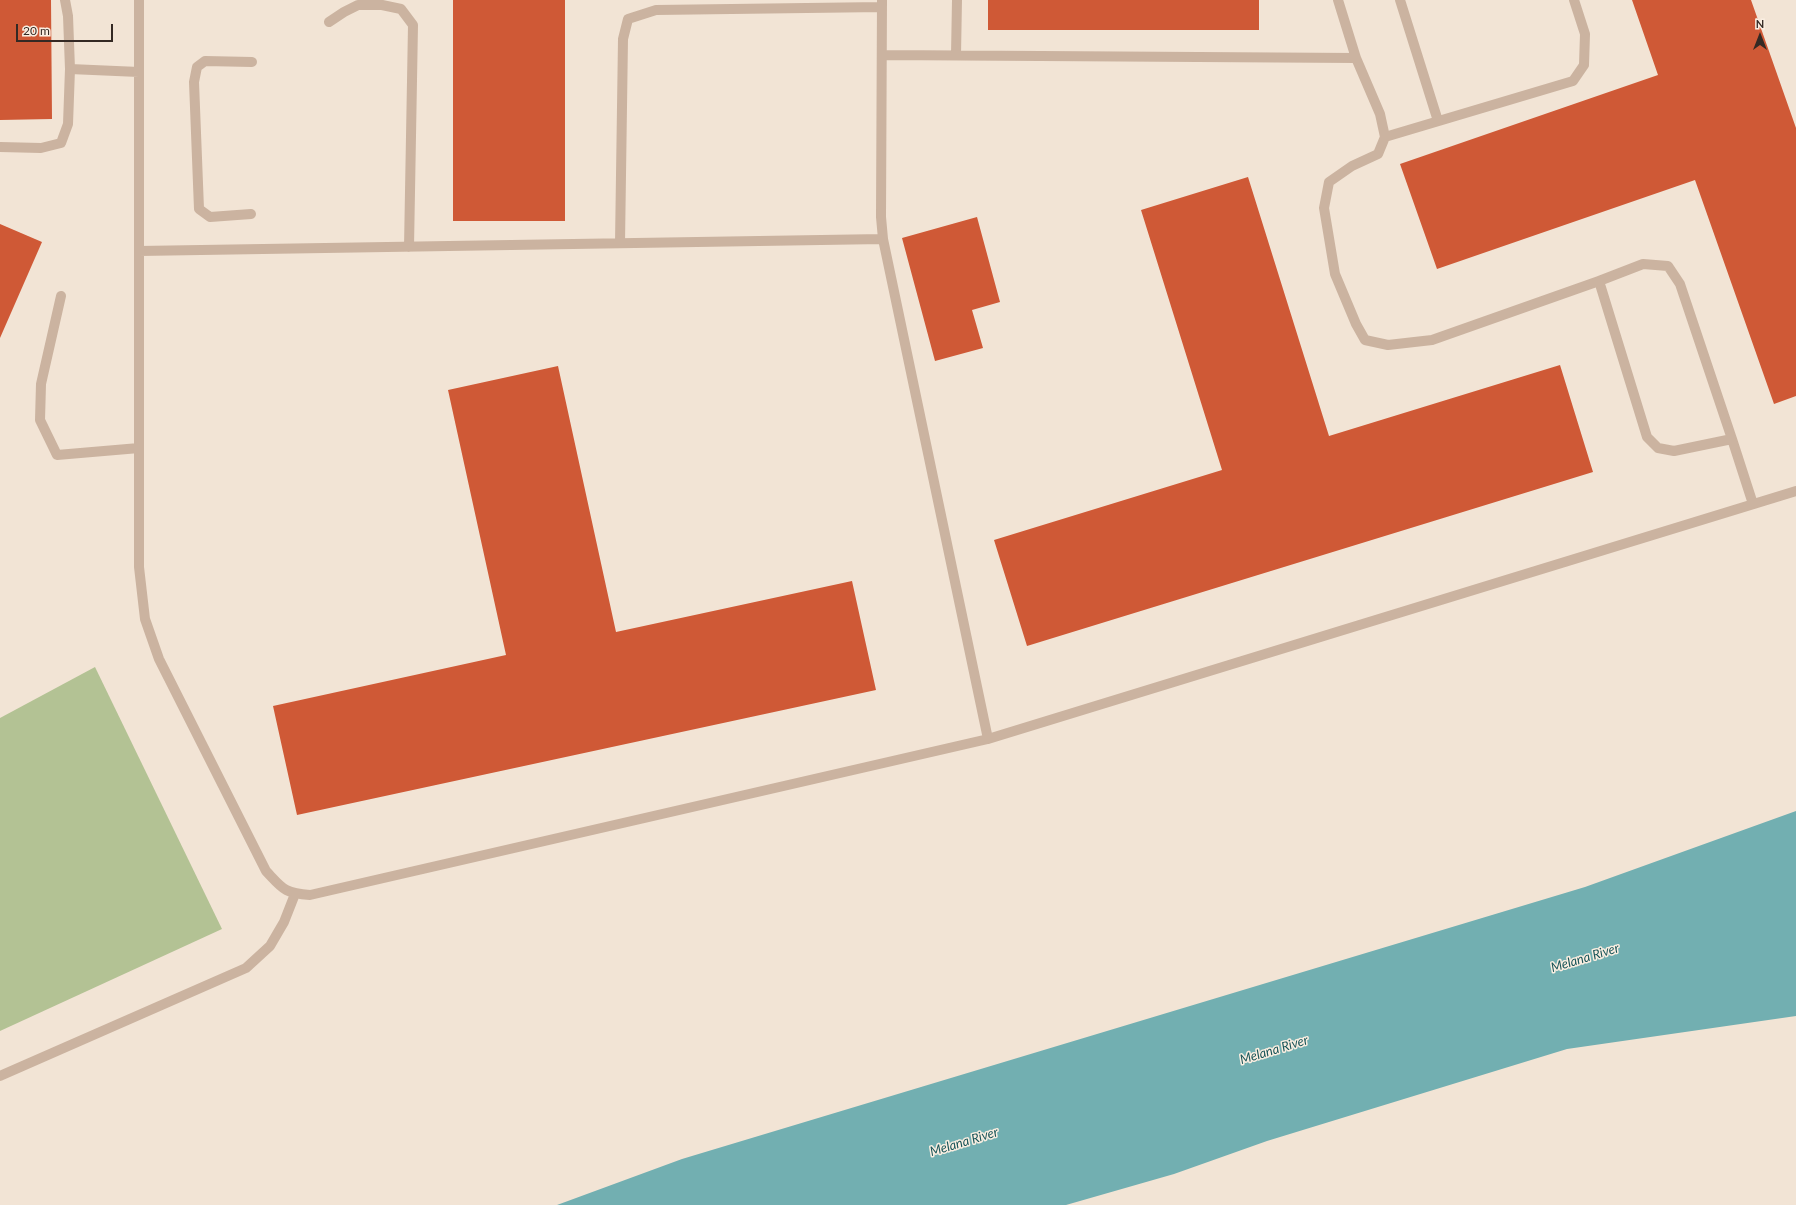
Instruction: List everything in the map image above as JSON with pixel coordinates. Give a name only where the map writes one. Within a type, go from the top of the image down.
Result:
[{"type":"lane","points":[[0,147],[41,148],[61,143],[68,124],[70,69],[68,16],[65,0]]},
{"type":"lane","points":[[139,0],[140,567],[145,619],[159,659],[266,871],[283,890],[295,894],[310,895],[988,740],[1796,491]]},
{"type":"lane","points":[[956,56],[957,0]]},
{"type":"lane","points":[[1338,0],[1356,58],[1380,114],[1385,137],[1378,154],[1352,166],[1329,182],[1324,208],[1335,274],[1356,324],[1366,340],[1388,345],[1432,340],[1643,264],[1668,266],[1680,284],[1753,504]]},
{"type":"lane","points":[[1400,0],[1438,121]]},
{"type":"lane","points":[[1385,137],[1572,81],[1584,65],[1585,34],[1574,0]]},
{"type":"lane","points":[[620,243],[623,39],[628,19],[656,10],[882,4],[881,216],[883,239],[988,740]]},
{"type":"lane","points":[[329,22],[358,5],[382,5],[401,9],[413,25],[409,247]]},
{"type":"lane","points":[[882,55],[1356,58]]},
{"type":"lane","points":[[251,214],[210,217],[199,209],[194,82],[197,67],[205,61],[252,62]]},
{"type":"lane","points":[[70,69],[140,72]]},
{"type":"lane","points":[[140,251],[883,239]]},
{"type":"lane","points":[[1598,281],[1647,437],[1658,448],[1674,451],[1732,440]]},
{"type":"lane","points":[[61,296],[41,384],[40,420],[57,455],[140,448]]},
{"type":"lane","points":[[0,1076],[246,968],[270,946],[284,922],[295,894]]},
{"type":"green space","points":[[95,667],[222,929],[0,1031],[0,718]]},
{"type":"water","name":"Melana River","points":[[1796,811],[1796,1016],[1567,1049],[1267,1141],[1174,1174],[1066,1205],[557,1205],[682,1159],[1585,887]]},
{"type":"building","points":[[0,0],[51,0],[52,119],[0,120]]},
{"type":"building","points":[[453,0],[565,0],[565,221],[453,221]]},
{"type":"building","points":[[988,0],[1259,0],[1259,30],[988,30]]},
{"type":"building","points":[[1632,0],[1751,0],[1796,128],[1796,396],[1774,404],[1695,180],[1437,269],[1400,164],[1658,75]]},
{"type":"building","points":[[1248,177],[1329,436],[1560,365],[1593,472],[1027,646],[994,540],[1222,470],[1141,210]]},
{"type":"building","points":[[977,217],[1000,302],[972,310],[983,348],[935,361],[902,238]]},
{"type":"building","points":[[0,224],[42,242],[0,338]]},
{"type":"building","points":[[558,366],[616,632],[852,581],[876,690],[297,815],[273,706],[506,655],[448,390]]}]
